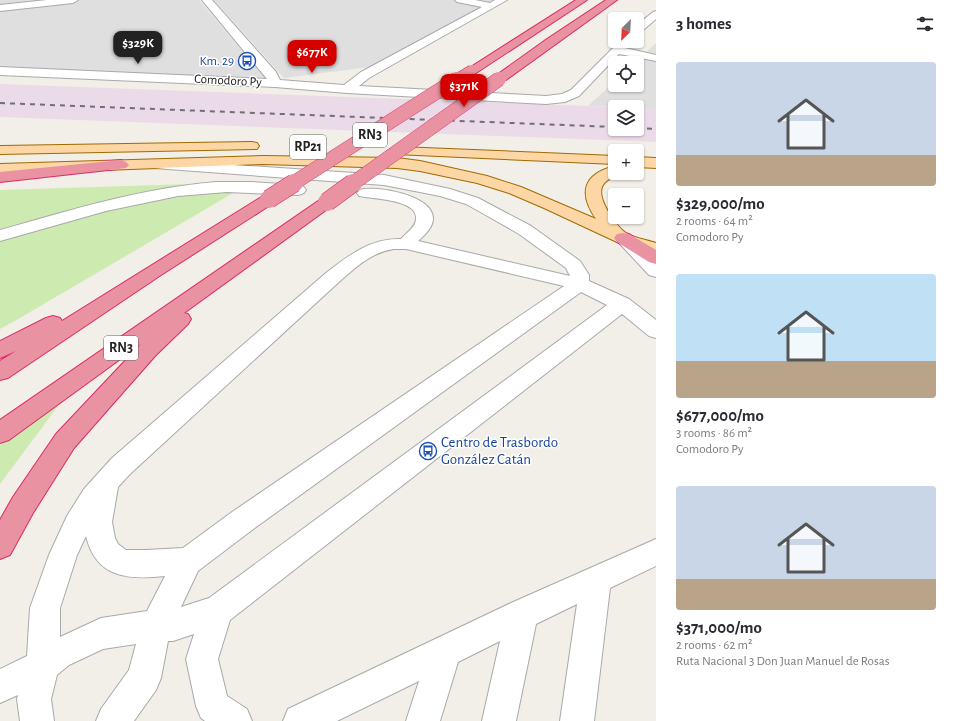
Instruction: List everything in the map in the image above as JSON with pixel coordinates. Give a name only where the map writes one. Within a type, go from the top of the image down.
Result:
[{"type":"highway","name":"RN3","points":[[0,372],[154,271],[582,0]]},
{"type":"highway","name":"RN3","points":[[0,433],[327,202],[502,77],[551,40],[612,0]]},
{"type":"highway","points":[[0,177],[121,164]]},
{"type":"highway","points":[[620,236],[656,258]]},
{"type":"highway","points":[[0,546],[23,505],[65,441],[147,351],[242,262]]},
{"type":"highway","points":[[0,350],[154,271]]},
{"type":"main road","points":[[0,150],[266,146]]},
{"type":"main road","name":"RP21","points":[[322,147],[608,160]]},
{"type":"main road","name":"RP21","points":[[0,169],[263,160],[396,163],[420,166],[481,179],[515,190],[550,204],[620,236],[656,248]]},
{"type":"main road","points":[[644,162],[656,163]]},
{"type":"main road","points":[[644,169],[656,170]]},
{"type":"main road","points":[[608,173],[604,174],[597,180],[593,187],[593,198],[597,208],[620,236]]},
{"type":"street","points":[[0,8],[73,0]]},
{"type":"street","points":[[460,0],[491,6]]},
{"type":"street","points":[[347,89],[365,75],[502,0]]},
{"type":"street","points":[[208,1],[222,1]]},
{"type":"street","points":[[208,1],[272,75],[275,83]]},
{"type":"street","points":[[644,24],[656,14]]},
{"type":"street","points":[[616,50],[656,58]]},
{"type":"street","name":"Comodoro Py","points":[[0,71],[275,83],[347,89],[546,100],[565,98],[575,93],[616,50]]},
{"type":"street","points":[[141,164],[384,180],[416,185],[444,192],[472,201],[525,230],[573,265],[579,275],[580,284]]},
{"type":"street","points":[[0,236],[71,215],[141,198],[205,188],[233,187],[368,193],[405,200],[417,204],[423,211],[425,219],[420,229],[406,244]]},
{"type":"street","points":[[620,236],[656,271]]},
{"type":"street","points":[[37,721],[34,699],[43,666],[45,608],[63,555],[77,524],[93,497],[108,479],[246,354],[362,254],[384,244],[406,244],[580,284],[622,304],[656,331]]},
{"type":"street","points":[[113,721],[144,678],[156,625],[188,561],[249,516],[580,284]]},
{"type":"street","points":[[0,686],[43,666],[58,654],[100,634],[156,625],[173,625],[217,611],[622,304]]},
{"type":"street","points":[[108,479],[101,504],[98,528],[102,545],[114,560],[131,564],[188,561]]},
{"type":"street","points":[[300,721],[522,614],[656,552]]},
{"type":"street","points":[[577,721],[596,579]]},
{"type":"street","points":[[217,611],[202,659],[213,706],[235,721]]},
{"type":"street","points":[[498,721],[522,614]]},
{"type":"street","points":[[423,721],[445,651]]},
{"type":"shaded area","points":[[0,0],[199,0],[266,79],[0,70]]},
{"type":"shaded area","points":[[214,0],[498,0],[370,67],[284,78]]},
{"type":"shaded area","points":[[656,43],[656,109],[644,108],[644,100],[608,100],[608,106],[588,106],[608,87],[608,92],[644,92],[644,56],[642,56]]},
{"type":"shaded area","points":[[0,84],[608,107],[608,136],[644,136],[644,108],[656,109],[656,142],[0,117]]},
{"type":"green space","points":[[252,182],[20,318],[0,329],[0,190]]},
{"type":"green space","points":[[64,398],[0,484],[0,445]]},
{"type":"railway","points":[[0,103],[608,127]]},
{"type":"railway","points":[[644,128],[656,129]]},
{"type":"place","name":"Km. 29","points":[[247,61]]},
{"type":"place","name":"Centro de Trasbordo González Catán","points":[[428,451]]}]
